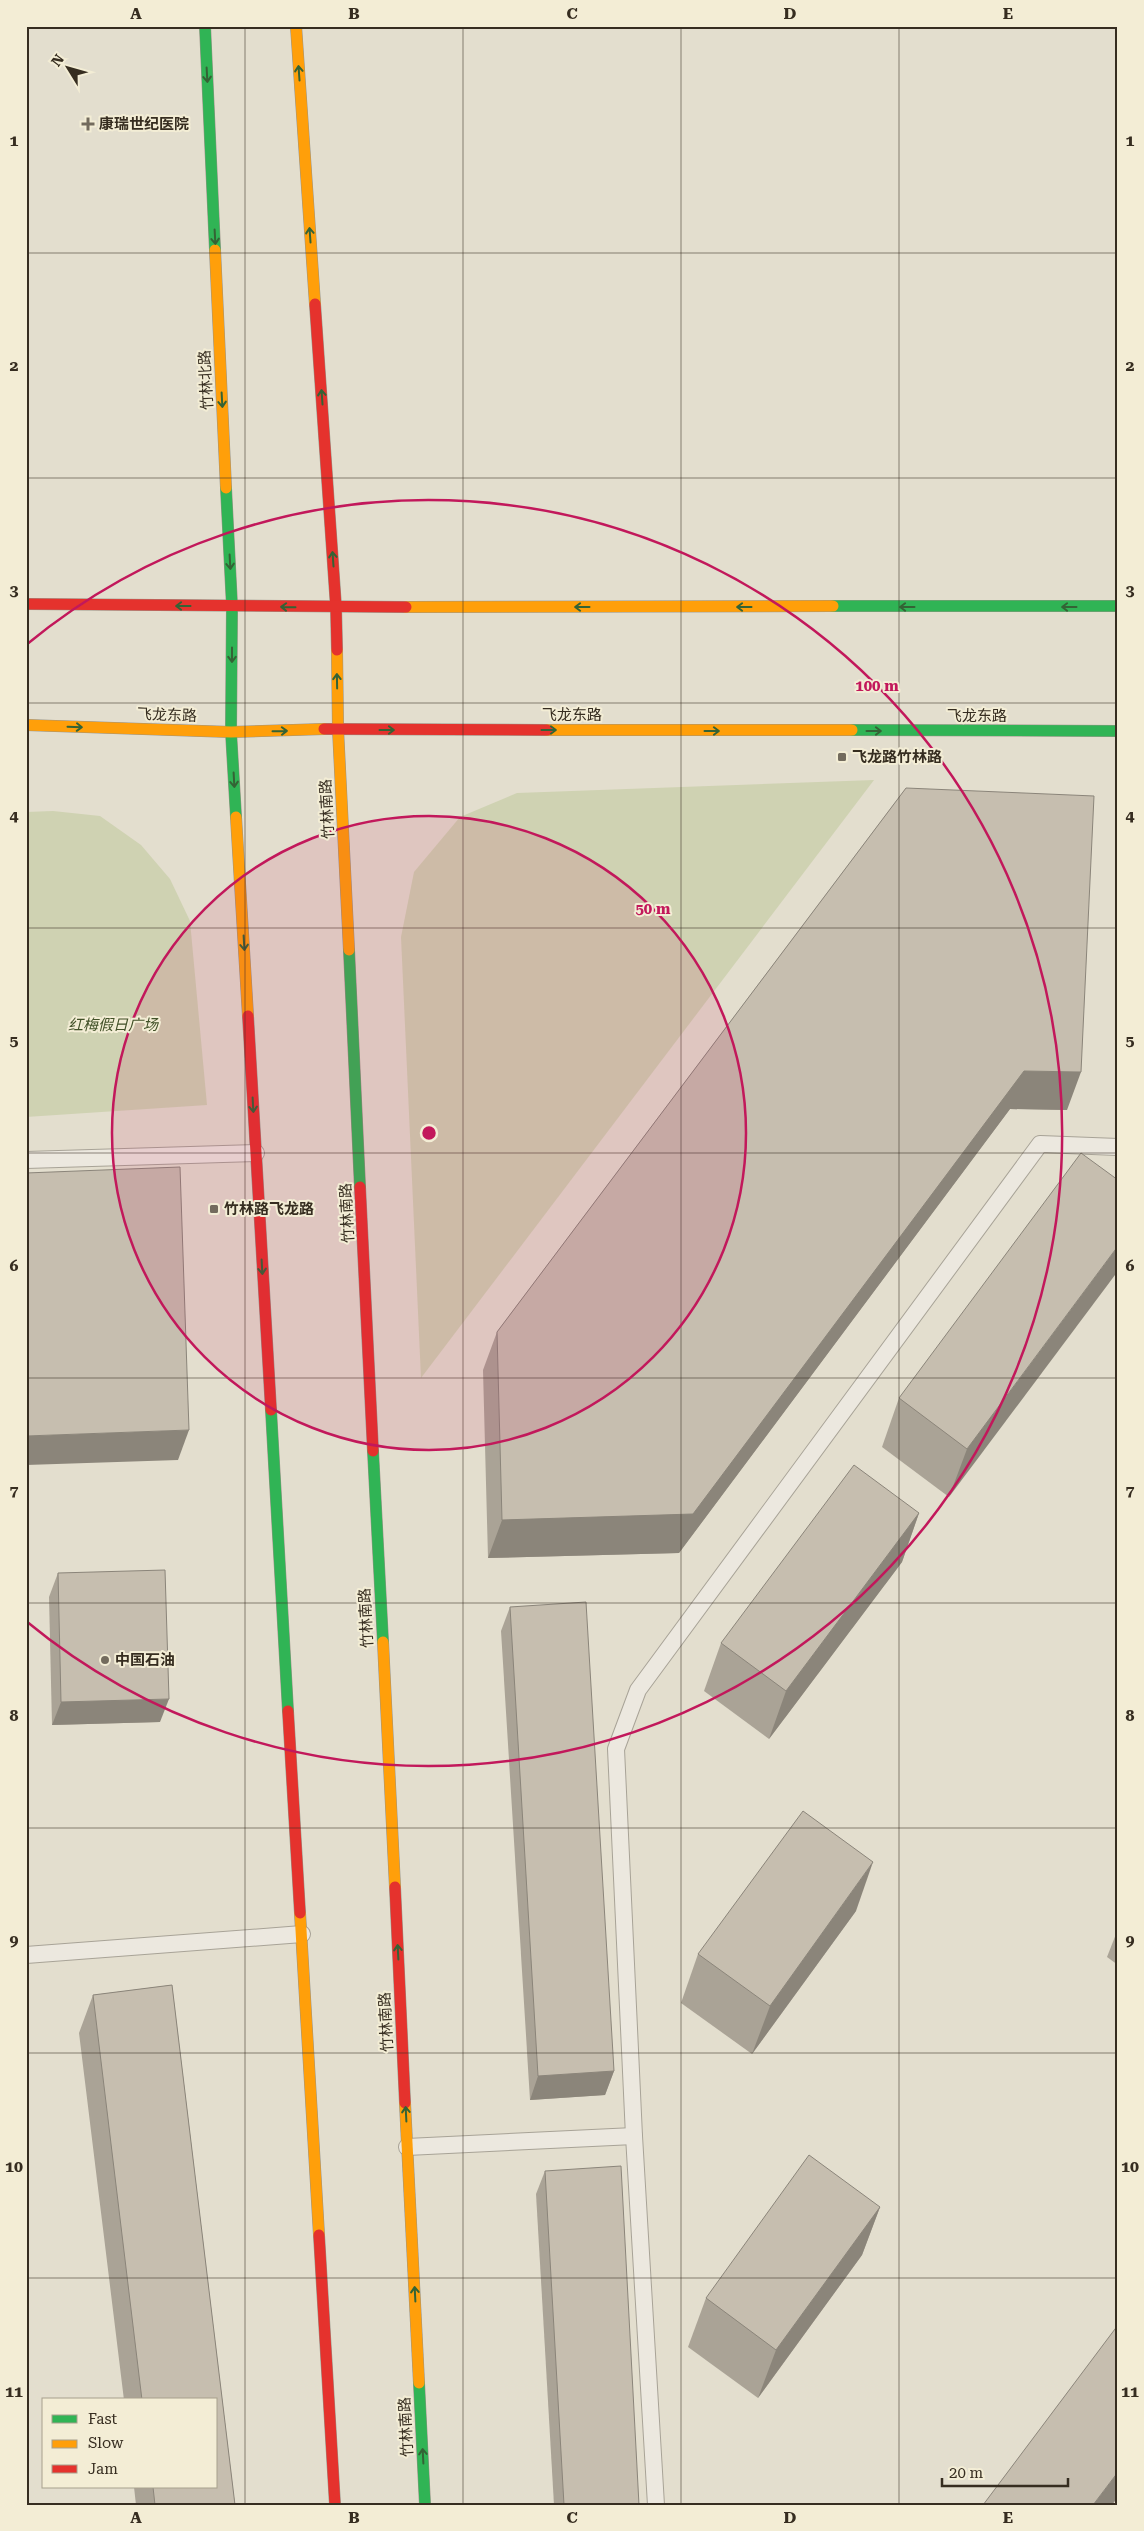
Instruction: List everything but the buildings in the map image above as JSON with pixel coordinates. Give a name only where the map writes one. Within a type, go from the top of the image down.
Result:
[{"type":"main road","name":"竹林北路","points":[[205,26],[232,606],[231,732]]},
{"type":"main road","points":[[296,26],[336,608],[338,729]]},
{"type":"main road","points":[[26,604],[336,608],[1118,606]]},
{"type":"main road","name":"飞龙东路","points":[[26,725],[231,732],[338,729],[1118,732]]},
{"type":"main road","name":"竹林南路","points":[[338,729],[425,2505]]},
{"type":"main road","points":[[231,732],[335,2505]]},
{"type":"lane","points":[[656,2505],[634,2136],[616,1749],[638,1690],[1040,1144],[1118,1147]]},
{"type":"lane","points":[[26,1160],[256,1153]]},
{"type":"lane","points":[[26,1955],[302,1934]]},
{"type":"lane","points":[[407,2147],[634,2136]]},
{"type":"green space","points":[[874,780],[421,1378],[401,937],[414,872],[460,817],[517,793]]},
{"type":"green space","name":"红梅假日广场","points":[[53,811],[100,816],[141,845],[170,879],[190,921],[207,1105],[26,1117],[26,812]]},
{"type":"traffic: fast","points":[[205,26],[215,250]]},
{"type":"traffic: fast","points":[[226,488],[232,606],[231,732],[236,817]]},
{"type":"traffic: fast","points":[[833,606],[1118,606]]},
{"type":"traffic: fast","points":[[852,730],[1118,731]]},
{"type":"traffic: fast","points":[[349,950],[360,1187]]},
{"type":"traffic: fast","points":[[271,1410],[288,1711]]},
{"type":"traffic: fast","points":[[373,1451],[383,1642]]},
{"type":"traffic: fast","points":[[419,2383],[425,2505]]},
{"type":"traffic: slow","points":[[296,26],[315,304]]},
{"type":"traffic: slow","points":[[215,250],[226,488]]},
{"type":"traffic: slow","points":[[406,607],[833,606]]},
{"type":"traffic: slow","points":[[337,650],[338,729],[349,950]]},
{"type":"traffic: slow","points":[[26,725],[231,732],[324,729]]},
{"type":"traffic: slow","points":[[547,730],[852,730]]},
{"type":"traffic: slow","points":[[236,817],[248,1016]]},
{"type":"traffic: slow","points":[[383,1642],[395,1887]]},
{"type":"traffic: slow","points":[[300,1913],[319,2235]]},
{"type":"traffic: slow","points":[[405,2103],[419,2383]]},
{"type":"traffic: jam","points":[[315,304],[336,607],[337,650]]},
{"type":"traffic: jam","points":[[26,604],[406,607]]},
{"type":"traffic: jam","points":[[324,729],[547,730]]},
{"type":"traffic: jam","points":[[248,1016],[271,1410]]},
{"type":"traffic: jam","points":[[360,1187],[373,1451]]},
{"type":"traffic: jam","points":[[288,1711],[300,1913]]},
{"type":"traffic: jam","points":[[395,1887],[405,2103]]},
{"type":"traffic: jam","points":[[319,2235],[335,2505]]},
{"type":"place","name":"康瑞世纪医院","points":[[88,124]]},
{"type":"place","name":"飞龙路竹林路","points":[[842,757]]},
{"type":"place","name":"竹林路飞龙路","points":[[214,1209]]},
{"type":"place","name":"中国石油","points":[[105,1660]]}]
